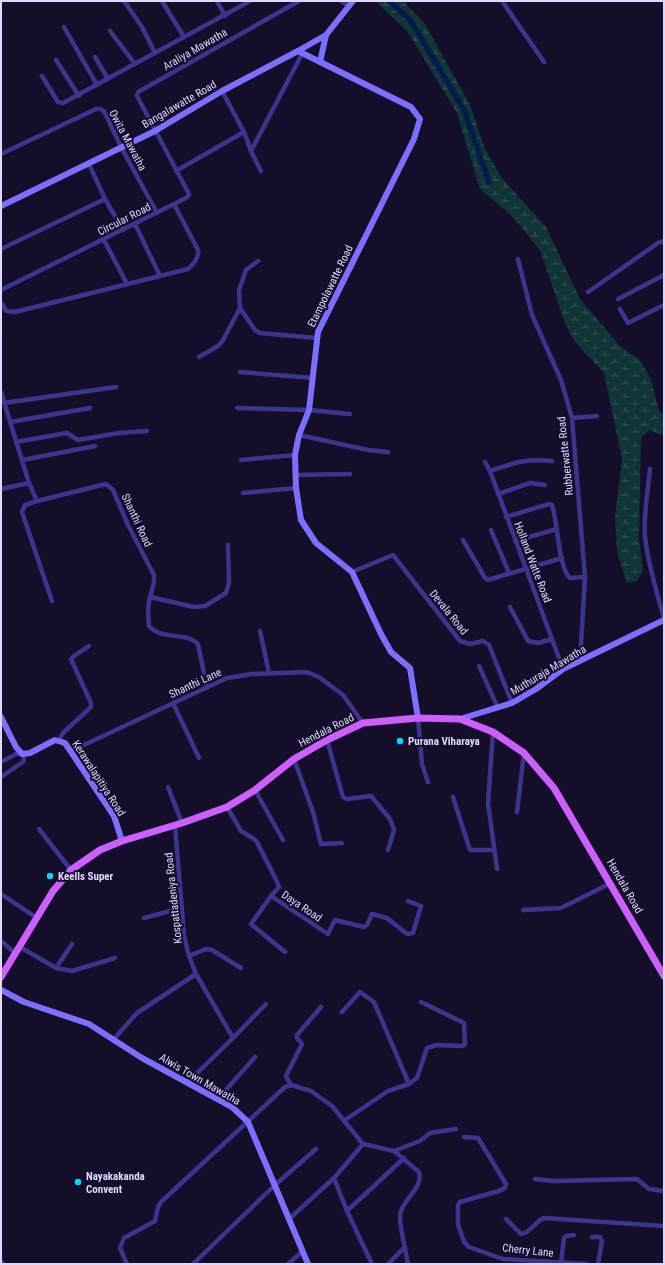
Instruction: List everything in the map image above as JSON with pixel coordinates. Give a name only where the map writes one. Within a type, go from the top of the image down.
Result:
[{"type":"main road","name":"Hendala Road","points":[[1,977],[53,891],[71,870],[100,850],[122,840],[178,824],[227,807],[255,790],[294,759],[327,740],[363,723],[418,718],[460,719],[493,732],[524,753],[554,788],[664,976]]},
{"type":"street","points":[[124,1],[142,27],[155,53]]},
{"type":"street","points":[[162,1],[184,37]]},
{"type":"street","points":[[217,1],[225,16]]},
{"type":"street","points":[[42,76],[60,104],[79,96],[250,1]]},
{"type":"street","name":"Araliya Mawatha","points":[[155,131],[137,96],[138,92],[299,1]]},
{"type":"street","points":[[341,1],[348,6]]},
{"type":"street","name":"Bangalawatte Road","points":[[1,206],[155,131],[222,91],[300,53],[326,35],[353,1]]},
{"type":"street","points":[[502,1],[544,62]]},
{"type":"street","points":[[64,26],[97,85]]},
{"type":"street","points":[[110,31],[135,64]]},
{"type":"street","points":[[320,62],[326,35]]},
{"type":"street","points":[[251,151],[300,53]]},
{"type":"street","name":"Etampolawatte Road","points":[[300,53],[411,107],[420,119],[414,139],[316,338],[309,410],[299,435],[295,455],[296,488],[301,520],[316,543],[352,572],[380,634],[392,652],[410,668],[418,718]]},
{"type":"street","points":[[95,57],[108,79]]},
{"type":"street","points":[[56,60],[79,96]]},
{"type":"street","points":[[222,91],[244,132],[261,171]]},
{"type":"street","name":"Owita Mawatha","points":[[1,154],[96,109],[100,109],[104,112],[121,147],[157,213]]},
{"type":"street","name":"Circular Road","points":[[1,289],[104,240],[189,195],[155,131]]},
{"type":"street","points":[[176,171],[244,132]]},
{"type":"street","points":[[89,164],[105,199],[123,230]]},
{"type":"street","points":[[1,249],[105,199]]},
{"type":"street","points":[[1,302],[6,310],[15,312],[188,269],[194,263],[198,254],[174,204]]},
{"type":"street","points":[[135,224],[160,276]]},
{"type":"street","points":[[104,240],[128,284]]},
{"type":"street","points":[[588,292],[658,243],[664,241]]},
{"type":"street","name":"Rubberwatte Road","points":[[518,259],[532,315],[561,380],[572,418],[585,577],[580,660]]},
{"type":"street","points":[[258,261],[246,270],[239,290],[240,308],[255,330],[260,333],[316,338]]},
{"type":"street","points":[[618,299],[664,275]]},
{"type":"street","points":[[620,309],[628,323],[664,305]]},
{"type":"street","points":[[198,357],[218,346],[240,308]]},
{"type":"street","points":[[240,372],[312,378]]},
{"type":"street","points":[[4,403],[116,387]]},
{"type":"street","points":[[1,392],[36,501],[25,505],[22,512],[52,601]]},
{"type":"street","points":[[10,422],[90,408]]},
{"type":"street","points":[[237,408],[309,410],[350,414]]},
{"type":"street","points":[[572,418],[597,416]]},
{"type":"street","points":[[16,442],[67,433],[78,440],[119,433],[147,431]]},
{"type":"street","points":[[299,435],[368,450],[388,452]]},
{"type":"street","points":[[22,460],[95,446]]},
{"type":"street","points":[[241,460],[295,455]]},
{"type":"street","points":[[490,471],[534,458],[552,461]]},
{"type":"street","name":"Holland Watte Road","points":[[485,462],[490,471],[564,669]]},
{"type":"street","points":[[650,469],[645,518],[645,536],[648,555],[664,619]]},
{"type":"street","points":[[296,475],[350,474]]},
{"type":"street","points":[[1,490],[29,483]]},
{"type":"street","points":[[498,494],[530,483],[545,485]]},
{"type":"street","name":"Shanthi Road","points":[[36,501],[106,484],[110,485],[154,575],[155,584],[150,597],[148,612],[149,626],[157,633],[195,641],[198,644],[207,688]]},
{"type":"street","points":[[243,493],[296,488]]},
{"type":"street","points":[[506,517],[551,504],[553,507],[566,574],[570,578],[585,577]]},
{"type":"street","points":[[516,541],[557,529]]},
{"type":"street","points":[[491,530],[509,572]]},
{"type":"street","points":[[464,540],[485,578],[491,579],[509,572],[562,558]]},
{"type":"street","points":[[150,597],[194,607],[205,606],[226,593],[230,583],[228,545]]},
{"type":"street","name":"Devala Road","points":[[352,572],[393,555],[460,641],[470,644],[483,641],[489,645],[512,703]]},
{"type":"street","points":[[510,607],[528,641],[538,643],[552,639]]},
{"type":"street","name":"Muthuraja Mawatha","points":[[460,719],[512,703],[580,660],[664,619]]},
{"type":"street","points":[[260,631],[269,673]]},
{"type":"street","points":[[59,740],[63,734],[91,707],[92,703],[72,659],[89,646]]},
{"type":"street","points":[[479,666],[498,708]]},
{"type":"street","name":"Shanthi Lane","points":[[71,751],[227,678],[252,674],[307,672],[319,677],[343,695],[363,723]]},
{"type":"street","points":[[173,704],[199,758]]},
{"type":"street","points":[[1,717],[16,747],[23,753],[23,762],[1,778]]},
{"type":"street","points":[[418,718],[422,764],[428,782]]},
{"type":"street","points":[[493,732],[488,803],[497,869]]},
{"type":"street","name":"Kerawalapitiya Road","points":[[23,753],[59,740],[65,743],[114,816],[122,840]]},
{"type":"street","points":[[327,740],[343,797],[347,799],[371,796],[390,819],[394,830],[388,850]]},
{"type":"street","points":[[1,762],[23,753]]},
{"type":"street","points":[[517,812],[524,753]]},
{"type":"street","points":[[294,759],[313,812],[321,844],[342,843]]},
{"type":"street","name":"Kospattadeniya Road","points":[[168,787],[178,824],[182,901],[181,908],[184,936],[189,956],[196,974],[232,1038]]},
{"type":"street","points":[[255,790],[283,840]]},
{"type":"street","points":[[453,797],[470,850],[494,850]]},
{"type":"street","name":"Daya Road","points":[[227,807],[241,831],[254,838],[257,842],[272,875],[279,884],[279,887],[271,896],[328,934],[335,920],[364,927],[367,925],[372,914],[387,918],[407,934],[411,935],[413,933],[421,906],[408,902]]},
{"type":"street","points":[[39,829],[71,870]]},
{"type":"street","points":[[523,910],[561,908],[611,884]]},
{"type":"street","points":[[1,894],[37,918]]},
{"type":"street","points":[[271,896],[251,924],[285,952]]},
{"type":"street","points":[[144,918],[181,908]]},
{"type":"street","points":[[1,941],[16,954]]},
{"type":"street","points":[[56,968],[72,944]]},
{"type":"street","points":[[20,947],[56,968],[72,972],[115,958]]},
{"type":"street","points":[[189,956],[206,949],[212,950],[241,968]]},
{"type":"street","points":[[113,1040],[137,1013],[196,974]]},
{"type":"street","name":"Alwis Town Mawatha","points":[[1,990],[24,1002],[89,1024],[113,1040],[187,1083],[232,1107],[248,1122],[308,1264]]},
{"type":"street","points":[[342,1012],[360,992],[374,1002],[409,1084]]},
{"type":"street","points":[[345,1120],[388,1091],[409,1084],[417,1078],[427,1048],[437,1045],[459,1047],[465,1044],[464,1023],[421,1002]]},
{"type":"street","points":[[187,1083],[266,1004]]},
{"type":"street","points":[[321,1007],[297,1035],[297,1038],[302,1044],[286,1076],[292,1085],[316,1095],[332,1106],[345,1120],[363,1144],[394,1151],[419,1172],[419,1182],[402,1206],[400,1215],[408,1264]]},
{"type":"street","points":[[218,1099],[255,1057]]},
{"type":"street","points":[[127,1264],[120,1248],[124,1238],[155,1221],[158,1207],[162,1201],[285,1087],[292,1085]]},
{"type":"street","points":[[394,1151],[420,1142],[430,1133],[456,1129]]},
{"type":"street","name":"Cherry Lane","points":[[464,1137],[478,1138],[506,1184],[505,1188],[499,1191],[460,1202],[458,1205],[458,1224],[464,1242],[468,1247],[503,1258],[586,1264]]},
{"type":"street","points":[[289,1219],[334,1178],[363,1144]]},
{"type":"street","points":[[193,1264],[275,1185],[316,1149]]},
{"type":"street","points":[[347,1211],[404,1158]]},
{"type":"street","points":[[334,1178],[347,1211],[372,1264]]},
{"type":"street","points":[[535,1179],[554,1182],[637,1179],[649,1189],[664,1191]]},
{"type":"street","points":[[506,1219],[521,1234],[528,1232],[537,1222],[544,1218],[664,1226]]},
{"type":"street","points":[[561,1262],[564,1238],[566,1236],[574,1235]]},
{"type":"street","points":[[592,1237],[600,1237],[602,1241],[598,1264]]},
{"type":"street","points":[[388,1264],[405,1247]]},
{"type":"street","points":[[288,1264],[302,1251]]},
{"type":"green space","points":[[375,1],[403,1],[425,24],[470,105],[485,149],[502,178],[546,227],[580,299],[620,346],[640,360],[651,379],[659,411],[664,415],[664,436],[649,430],[641,438],[639,538],[643,571],[637,581],[627,583],[617,552],[615,518],[622,459],[604,373],[575,342],[565,323],[540,250],[512,216],[480,189],[457,113],[407,31]]},
{"type":"waterway","points":[[389,1],[411,21],[464,110],[489,182],[488,181]]},
{"type":"place","name":"Purana Viharaya","points":[[400,741]]},
{"type":"place","name":"Keells Super","points":[[50,876]]},
{"type":"place","name":"Nayakakanda Convent","points":[[78,1182]]}]
